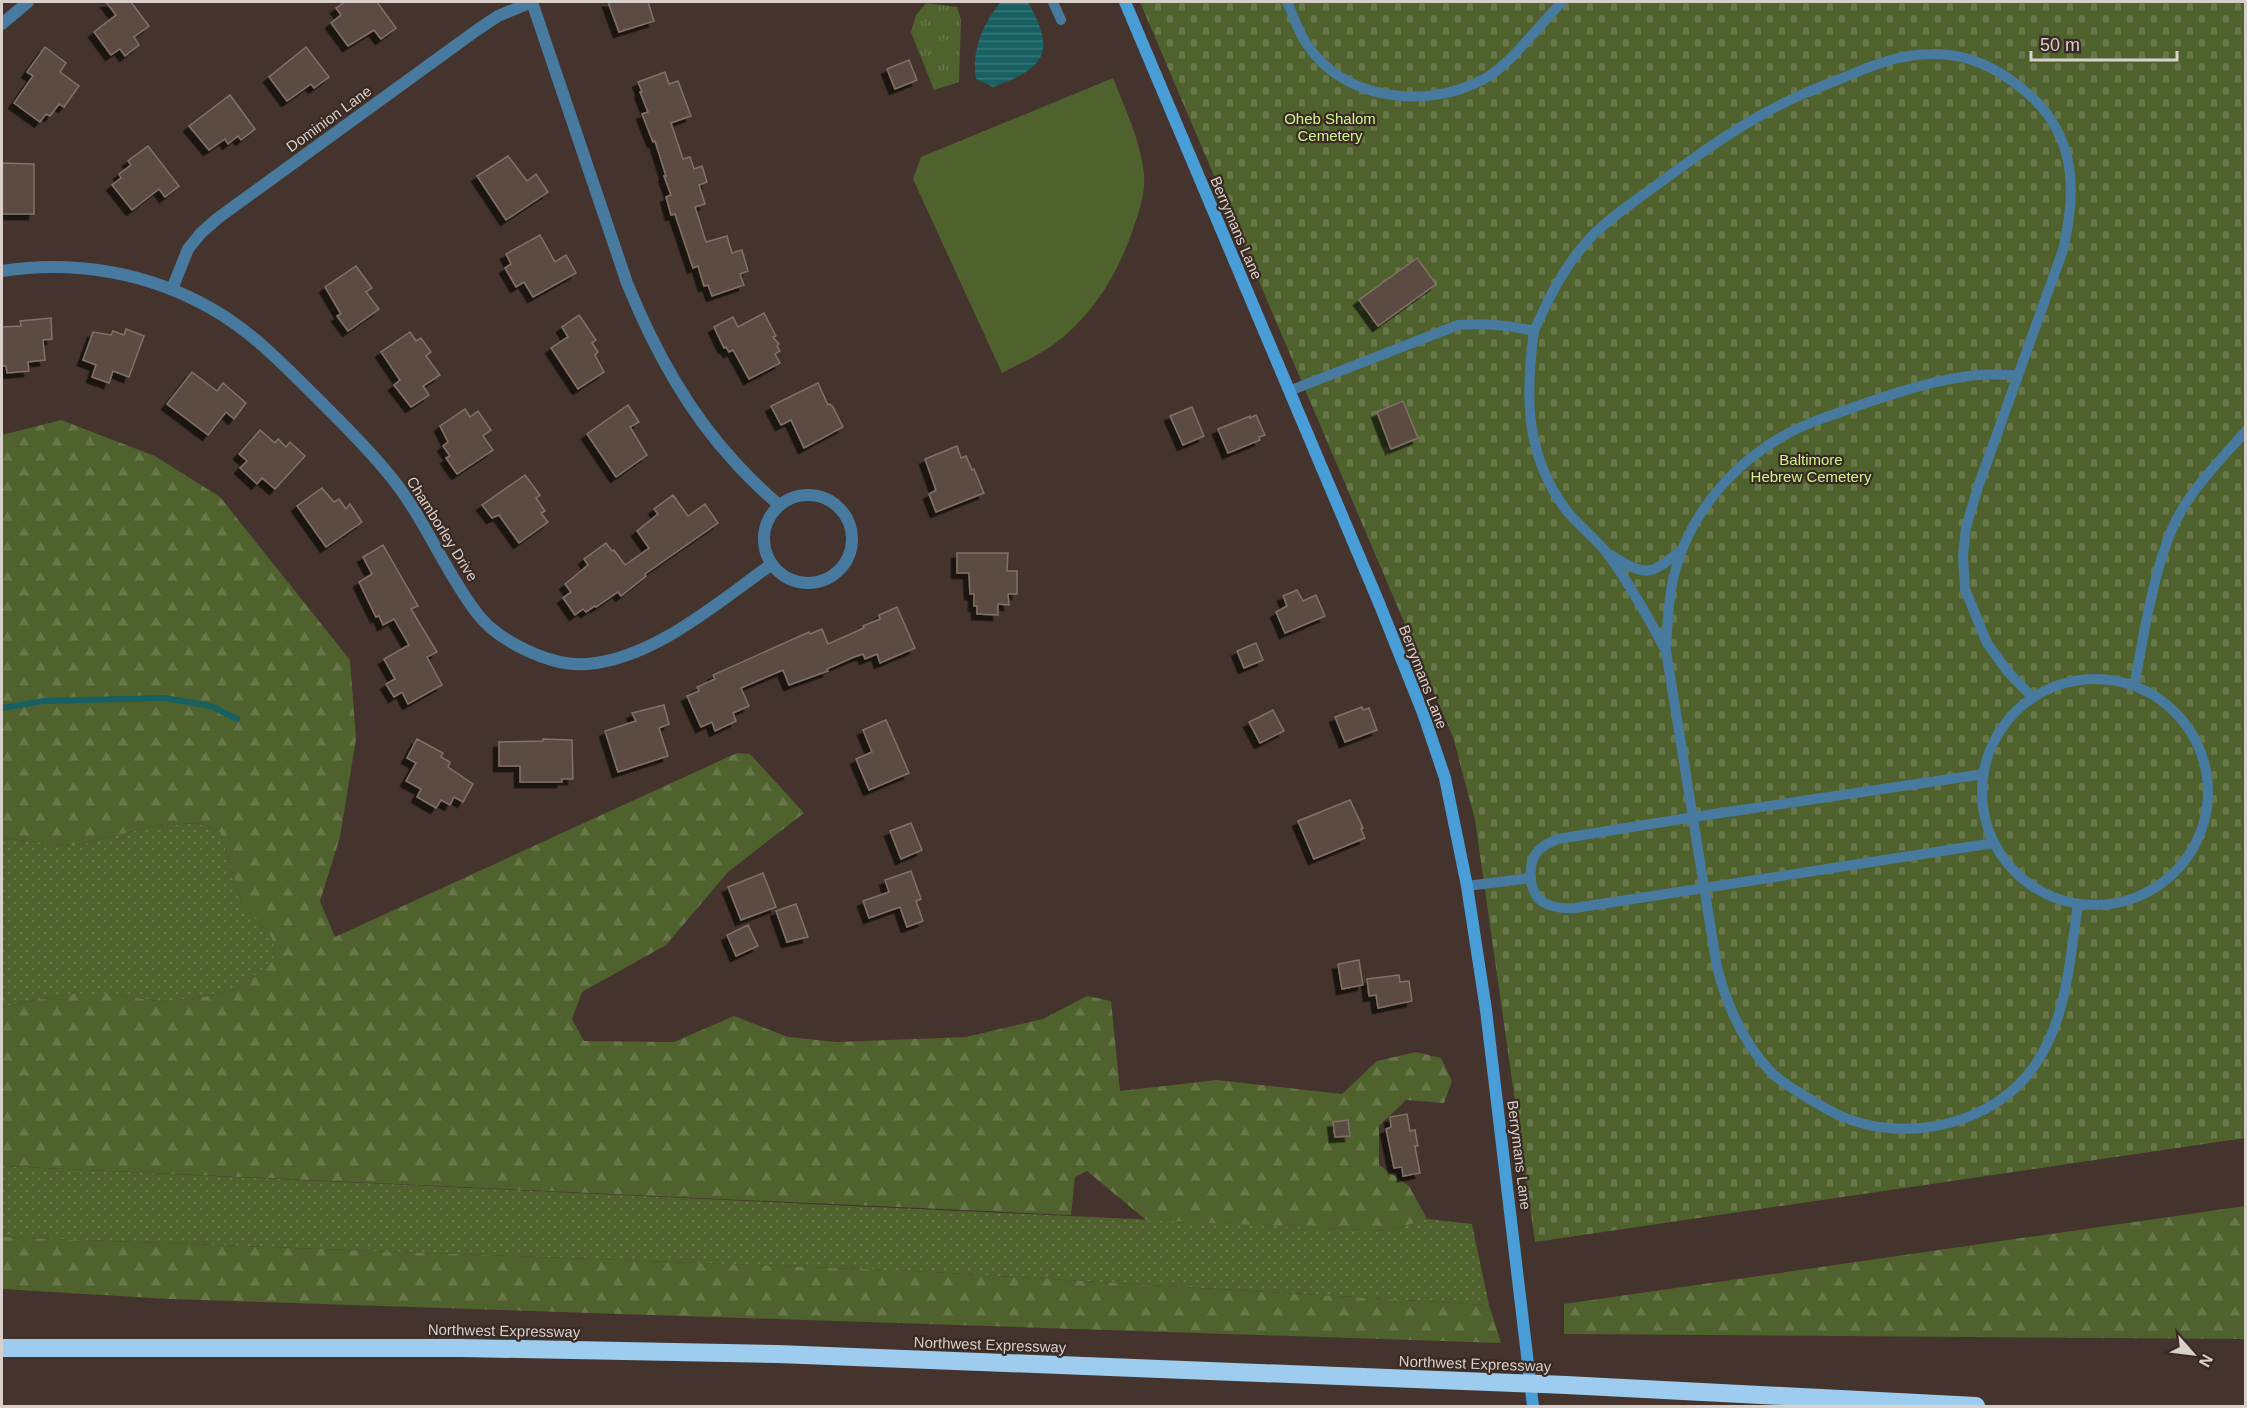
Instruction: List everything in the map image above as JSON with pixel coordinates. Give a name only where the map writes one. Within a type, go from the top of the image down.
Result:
[{"type":"highway","name":"Northwest Expressway","points":[[2,1347],[462,1348],[778,1354],[1566,1385],[1976,1407]]},
{"type":"street","points":[[2,24],[28,2]]},
{"type":"street","points":[[532,2],[627,283],[645,327],[664,364],[709,431],[733,460],[779,505]]},
{"type":"street","name":"Dominion Lane","points":[[172,289],[188,249],[218,218],[477,30],[498,16],[532,2]]},
{"type":"street","name":"Berrymans Lane","points":[[1125,2],[1341,513],[1423,713],[1445,778],[1467,886],[1489,1033],[1533,1407]]},
{"type":"street","name":"Chamborley Drive","points":[[2,271],[65,266],[103,270],[172,289],[213,309],[249,334],[312,393],[392,478],[425,525],[477,614],[494,630],[537,655],[560,662],[585,664],[634,654],[662,641],[772,564]]},
{"type":"street","points":[[812,494],[838,505],[851,526],[853,538],[846,563],[837,573],[812,583],[796,582],[784,576],[772,564],[765,547],[765,531],[769,518],[779,505],[795,496],[812,494]]},
{"type":"lane","points":[[1053,2],[1061,20]]},
{"type":"lane","points":[[1287,2],[1306,44],[1336,75],[1361,88],[1413,98],[1437,95],[1485,79],[1500,68],[1562,2]]},
{"type":"lane","points":[[1666,651],[1644,610],[1606,552],[1553,492],[1539,460],[1531,431],[1528,400],[1529,370],[1534,331],[1549,296],[1569,264],[1591,237],[1673,174],[1762,114],[1875,64],[1902,57],[1933,54],[1965,58],[1992,67],[2019,85],[2044,109],[2057,133],[2068,162],[2072,199],[2071,217],[2063,250],[1978,487],[1966,527],[1963,556],[1965,589],[1988,643],[2008,672],[2033,698]]},
{"type":"lane","points":[[1289,392],[1458,326],[1482,323],[1505,324],[1534,331]]},
{"type":"lane","points":[[2018,375],[1976,375],[1926,386],[1808,424],[1766,447],[1733,472],[1711,496],[1683,548],[1673,578],[1668,607],[1666,651],[1717,967],[1724,993],[1735,1020],[1749,1044],[1771,1072],[1816,1104],[1845,1118],[1873,1125],[1902,1128],[1931,1127],[1960,1121],[1987,1108],[2015,1089],[2035,1066],[2048,1044],[2062,1003],[2078,904]]},
{"type":"lane","points":[[2134,686],[2153,595],[2166,547],[2179,515],[2192,494],[2246,430]]},
{"type":"lane","points":[[1606,552],[1632,568],[1648,571],[1661,567],[1683,548]]},
{"type":"lane","points":[[2110,680],[2134,686],[2169,707],[2185,724],[2197,743],[2208,785],[2207,805],[2201,830],[2190,853],[2173,874],[2151,890],[2128,900],[2105,905],[2078,904],[2043,893],[2020,878],[2003,858],[1994,843],[1985,819],[1982,797],[1984,774],[1990,751],[2001,730],[2017,711],[2033,698],[2066,683],[2110,680]]},
{"type":"lane","points":[[1984,774],[1573,836],[1547,843],[1537,852],[1531,864],[1531,878],[1534,892],[1542,901],[1552,907],[1564,909],[1994,843]]},
{"type":"lane","points":[[1467,886],[1531,878]]},
{"type":"green space","name":"Baltimore Hebrew Cemetery","points":[[1140,2],[2245,2],[2245,1138],[1535,1242],[1475,820],[1453,737]]},
{"type":"green space","points":[[926,3],[957,7],[961,20],[959,82],[934,90],[911,32],[916,15]]},
{"type":"green space","points":[[1113,78],[1136,136],[1144,173],[1143,197],[1125,251],[1109,283],[1077,324],[1050,347],[1002,373],[913,179],[921,157]]},
{"type":"green space","points":[[61,420],[155,456],[220,497],[350,660],[356,739],[340,837],[320,901],[335,937],[737,753],[750,754],[804,813],[728,872],[666,945],[582,992],[572,1019],[584,1041],[674,1042],[734,1016],[788,1037],[837,1042],[966,1037],[1043,1019],[1087,996],[1111,1001],[1120,1091],[1217,1080],[1342,1094],[1377,1061],[1416,1052],[1441,1058],[1452,1081],[1444,1103],[1406,1100],[1379,1126],[1379,1165],[1409,1186],[1427,1219],[1388,1231],[1146,1220],[1087,1171],[1075,1177],[1071,1215],[2,1166],[2,1007],[70,994],[110,994],[164,1002],[204,997],[242,987],[273,959],[275,946],[270,935],[242,904],[220,832],[197,823],[155,826],[73,846],[2,838],[2,435]]},
{"type":"green space","points":[[197,823],[220,832],[242,904],[270,935],[275,946],[274,959],[242,987],[204,997],[164,1002],[110,994],[70,994],[2,1007],[2,838],[73,846],[155,826]]},
{"type":"green space","points":[[2,1166],[1388,1231],[1427,1219],[1472,1224],[1489,1305],[914,1271],[2,1237]]},
{"type":"green space","points":[[2245,1206],[2245,1339],[1564,1334],[1564,1304]]},
{"type":"green space","points":[[2,1237],[914,1271],[1489,1305],[1501,1343],[169,1299],[2,1289]]},
{"type":"water","points":[[1001,2],[1028,2],[1037,19],[1043,46],[1041,56],[1035,65],[1025,73],[993,87],[976,79],[975,58],[984,28]]},
{"type":"building","points":[[106,2],[131,2],[149,26],[134,37],[139,45],[125,56],[120,49],[111,55],[94,32],[116,15]]},
{"type":"building","points":[[345,2],[377,2],[396,28],[381,39],[374,30],[348,46],[331,23],[341,15],[336,8]]},
{"type":"building","points":[[608,2],[648,2],[654,21],[619,32]]},
{"type":"building","points":[[45,47],[66,63],[60,72],[79,86],[64,107],[59,104],[50,116],[46,114],[40,122],[14,103],[33,76],[27,72]]},
{"type":"building","points":[[306,47],[329,77],[314,88],[311,84],[287,101],[269,77]]},
{"type":"building","points":[[909,60],[917,80],[895,89],[887,69]]},
{"type":"building","points":[[665,72],[669,84],[678,81],[691,116],[671,123],[683,159],[690,157],[694,169],[702,166],[707,182],[699,185],[705,204],[695,207],[706,242],[727,236],[732,253],[742,250],[748,271],[740,274],[744,285],[712,296],[708,285],[704,286],[698,266],[693,268],[675,214],[671,215],[666,197],[671,195],[664,176],[666,176],[655,141],[653,142],[642,114],[648,112],[638,82]]},
{"type":"building","points":[[230,95],[255,129],[241,140],[238,136],[228,144],[225,139],[209,150],[189,126]]},
{"type":"building","points":[[148,146],[179,186],[165,197],[159,189],[132,210],[112,185],[121,178],[119,174],[131,165],[128,161]]},
{"type":"building","points":[[508,156],[527,181],[536,174],[548,192],[506,220],[477,176]]},
{"type":"building","points":[[2,163],[34,164],[34,214],[2,214]]},
{"type":"building","points":[[540,235],[555,262],[566,255],[576,273],[533,297],[524,282],[516,287],[505,268],[511,264],[506,254]]},
{"type":"building","points":[[1417,258],[1436,284],[1378,326],[1359,300]]},
{"type":"building","points":[[356,266],[372,288],[366,292],[379,309],[348,331],[337,316],[341,314],[325,287]]},
{"type":"building","points":[[764,313],[776,336],[773,337],[779,344],[777,346],[780,351],[775,354],[780,363],[749,379],[733,350],[729,352],[726,347],[724,348],[714,327],[733,317],[738,327]]},
{"type":"building","points":[[579,315],[596,340],[592,343],[598,352],[595,355],[604,372],[578,389],[551,348],[568,337],[562,327]]},
{"type":"building","points":[[51,318],[52,339],[43,340],[45,360],[28,362],[29,371],[7,373],[6,366],[2,366],[2,327],[21,326],[20,321]]},
{"type":"building","points":[[126,329],[144,336],[129,377],[113,371],[109,383],[92,377],[96,365],[83,360],[93,332],[111,335],[113,331],[124,335]]},
{"type":"building","points":[[410,332],[416,341],[421,338],[431,352],[426,356],[440,375],[423,386],[429,395],[411,407],[394,385],[400,380],[381,352]]},
{"type":"building","points":[[192,372],[217,391],[223,383],[246,403],[234,419],[226,412],[208,435],[167,404]]},
{"type":"building","points":[[818,383],[828,405],[833,407],[843,427],[804,448],[791,420],[781,425],[771,406]]},
{"type":"building","points":[[1403,401],[1418,438],[1391,449],[1377,412]]},
{"type":"building","points":[[628,405],[639,422],[630,427],[647,455],[616,477],[587,434]]},
{"type":"building","points":[[1192,407],[1204,436],[1183,445],[1170,416]]},
{"type":"building","points":[[465,409],[470,417],[478,411],[491,430],[483,436],[493,450],[457,474],[446,458],[450,456],[443,446],[448,442],[440,426]]},
{"type":"building","points":[[1256,415],[1265,435],[1259,437],[1260,440],[1228,453],[1218,429]]},
{"type":"building","points":[[260,430],[275,443],[278,439],[286,447],[290,442],[305,456],[275,489],[262,478],[257,484],[240,468],[247,461],[239,454]]},
{"type":"building","points":[[957,446],[961,458],[966,456],[972,470],[974,469],[984,493],[936,512],[929,494],[936,490],[925,459]]},
{"type":"building","points":[[525,475],[540,495],[536,498],[545,511],[541,513],[548,522],[519,543],[499,515],[492,518],[482,505]]},
{"type":"building","points":[[322,488],[334,502],[339,499],[346,509],[350,504],[362,522],[326,547],[297,506]]},
{"type":"building","points":[[673,495],[688,516],[705,504],[718,523],[645,574],[646,576],[621,596],[618,592],[596,607],[586,612],[583,609],[575,615],[563,598],[571,592],[565,584],[588,565],[584,559],[606,543],[625,565],[649,548],[637,531],[658,514],[654,509]]},
{"type":"building","points":[[383,545],[418,606],[411,609],[437,652],[427,657],[442,685],[408,704],[402,692],[394,697],[386,684],[395,679],[384,659],[409,645],[394,619],[383,625],[379,616],[376,617],[359,582],[372,574],[363,557]]},
{"type":"building","points":[[957,553],[1008,553],[1007,571],[1017,571],[1017,594],[1008,594],[1009,605],[998,604],[998,615],[977,614],[974,594],[970,594],[969,573],[957,573]]},
{"type":"building","points":[[1297,590],[1303,601],[1316,595],[1325,616],[1285,633],[1276,612],[1287,606],[1283,596]]},
{"type":"building","points":[[897,607],[915,648],[880,663],[877,654],[865,659],[863,654],[827,669],[828,671],[789,685],[783,670],[741,688],[749,706],[733,713],[736,721],[715,731],[712,722],[701,727],[687,696],[699,691],[697,687],[715,679],[713,675],[809,632],[810,634],[822,629],[828,644],[864,628],[863,626],[880,619],[879,615]]},
{"type":"building","points":[[1256,643],[1263,660],[1244,668],[1237,651]]},
{"type":"building","points":[[664,705],[669,724],[659,728],[668,756],[618,772],[605,731],[636,721],[632,713]]},
{"type":"building","points":[[1362,707],[1363,710],[1369,708],[1377,730],[1345,742],[1335,717]]},
{"type":"building","points":[[1273,710],[1284,731],[1260,743],[1249,722]]},
{"type":"building","points":[[886,720],[909,773],[869,790],[856,759],[872,752],[863,730]]},
{"type":"building","points":[[417,739],[443,753],[441,757],[450,762],[448,767],[473,784],[463,802],[454,797],[450,805],[441,800],[436,808],[417,797],[421,789],[406,781],[416,763],[407,758]]},
{"type":"building","points":[[543,739],[572,740],[573,779],[562,779],[562,782],[520,782],[520,766],[499,766],[499,742],[543,741]]},
{"type":"building","points":[[1350,800],[1363,828],[1361,829],[1365,838],[1314,859],[1298,821]]},
{"type":"building","points":[[911,823],[922,850],[901,859],[890,831]]},
{"type":"building","points":[[911,871],[921,899],[916,901],[923,921],[907,927],[900,907],[869,918],[863,901],[889,892],[885,880]]},
{"type":"building","points":[[763,873],[776,907],[741,920],[728,887]]},
{"type":"building","points":[[796,904],[808,937],[787,942],[776,911]]},
{"type":"building","points":[[748,925],[758,946],[736,956],[727,935]]},
{"type":"building","points":[[1359,960],[1363,985],[1342,989],[1338,964]]},
{"type":"building","points":[[1399,975],[1400,982],[1409,981],[1412,1001],[1378,1008],[1376,995],[1369,996],[1367,979]]},
{"type":"building","points":[[1407,1114],[1410,1131],[1415,1130],[1418,1146],[1415,1146],[1420,1173],[1403,1176],[1402,1167],[1394,1168],[1386,1129],[1391,1127],[1390,1117]]},
{"type":"building","points":[[1348,1120],[1350,1136],[1335,1137],[1333,1122]]},
{"type":"waterway","points":[[2,708],[43,701],[165,698],[211,706],[237,719]]},
{"type":"park label","name":"Oheb Shalom Cemetery","points":[[1330,128]]}]
